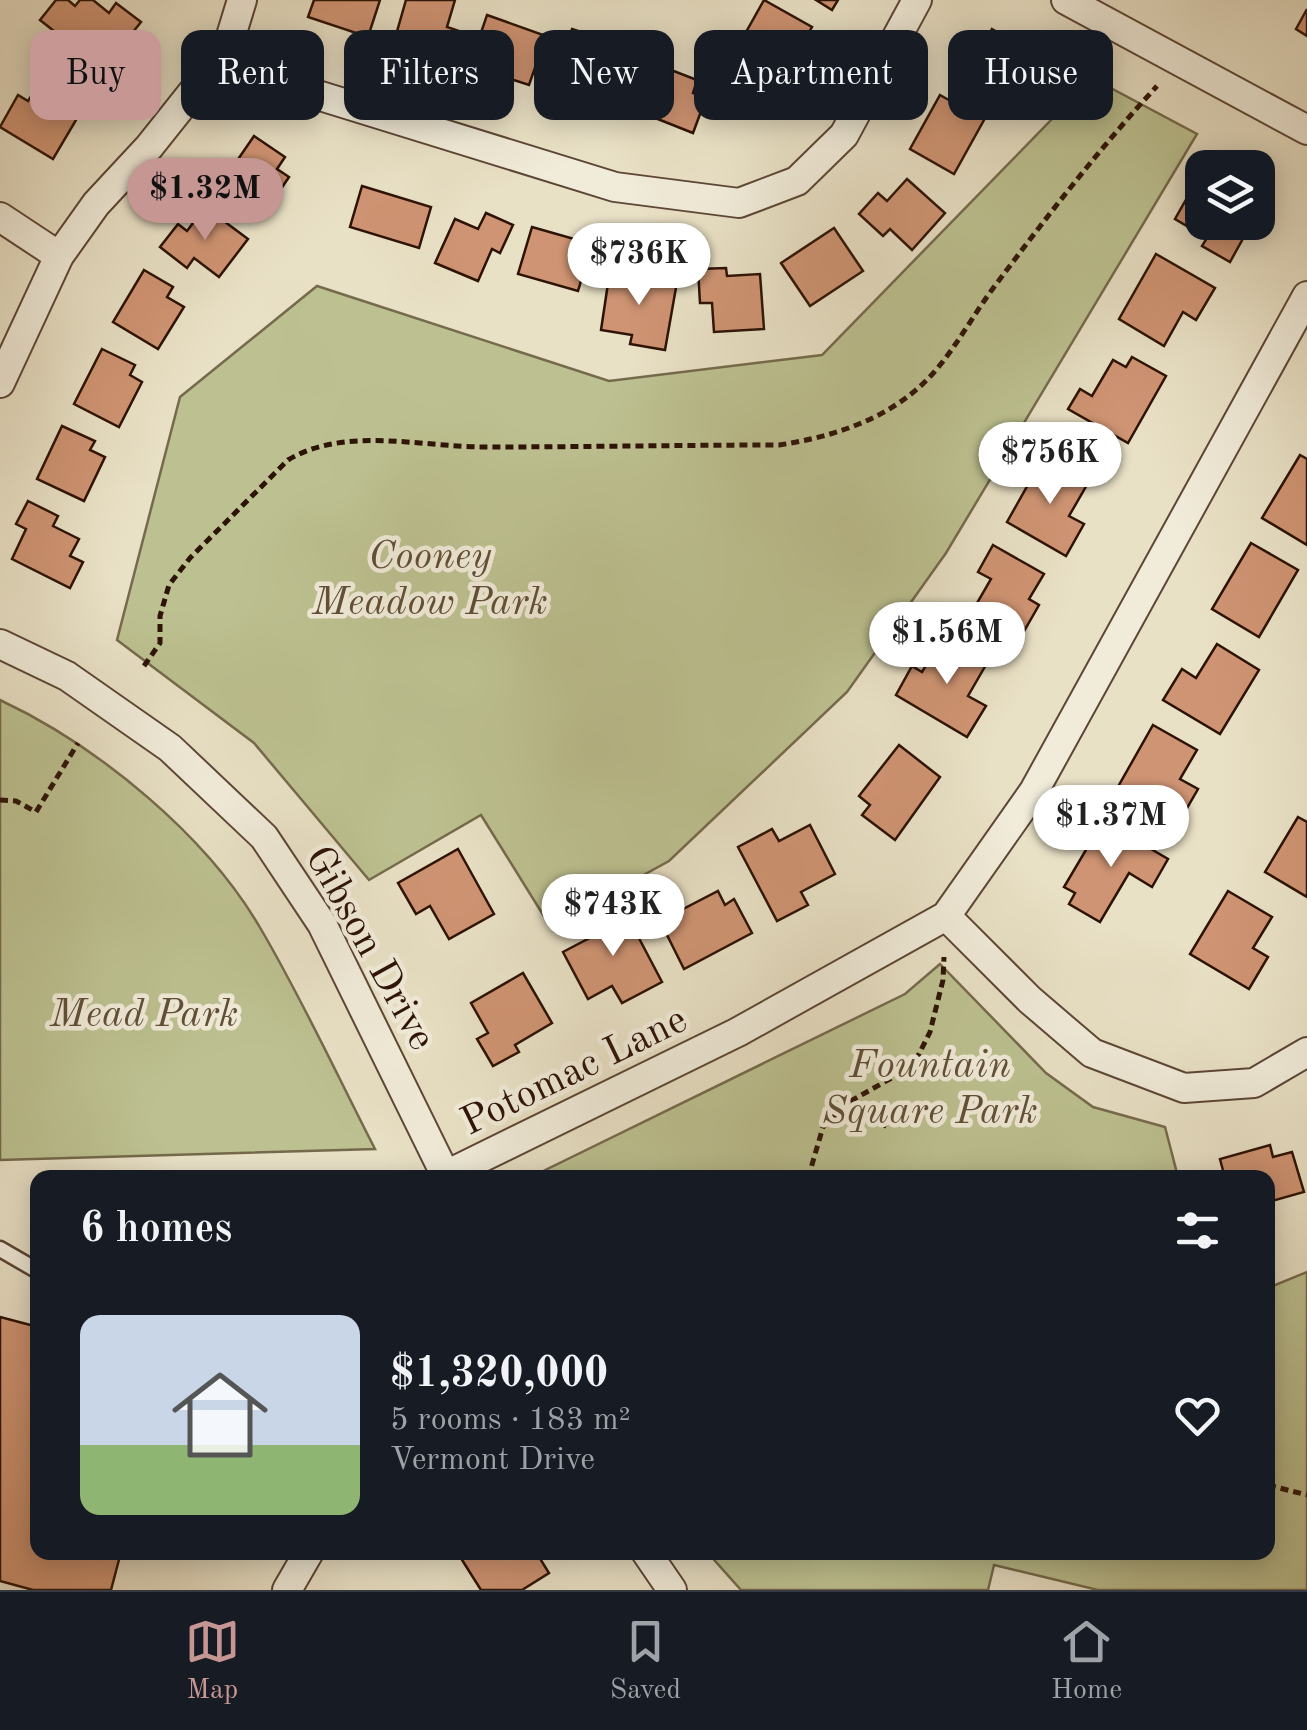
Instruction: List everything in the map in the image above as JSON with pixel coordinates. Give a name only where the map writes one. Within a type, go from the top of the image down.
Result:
[{"type":"street","points":[[233,30],[242,0]]},
{"type":"street","points":[[324,97],[596,182],[680,198],[739,204],[798,181],[844,136],[917,0]]},
{"type":"street","points":[[1066,0],[1307,130]]},
{"type":"street","points":[[0,383],[59,256],[96,204],[181,106]]},
{"type":"street","points":[[0,217],[59,256]]},
{"type":"street","name":"Potomac Lane","points":[[459,1170],[738,1032],[946,916],[1034,791],[1307,296]]},
{"type":"street","name":"Gibson Drive","points":[[0,644],[66,676],[170,748],[264,837],[322,924],[442,1170]]},
{"type":"street","points":[[946,916],[1030,1000],[1092,1053],[1184,1088],[1254,1083],[1307,1052]]},
{"type":"street","points":[[287,1590],[304,1560]]},
{"type":"street","points":[[651,1560],[672,1590]]},
{"type":"lane","points":[[0,1249],[30,1266]]},
{"type":"path","points":[[144,666],[160,642],[160,616],[169,586],[190,558],[288,460],[307,448],[336,442],[486,447],[779,445],[816,440],[887,411],[938,369],[995,285],[1108,140],[1157,86]]},
{"type":"path","points":[[0,800],[16,801],[36,812],[78,743]]},
{"type":"path","points":[[812,1170],[823,1126],[844,1106],[913,1066],[930,1032],[944,980],[944,952]]},
{"type":"path","points":[[844,1106],[890,1128]]},
{"type":"path","points":[[1275,1487],[1307,1495]]},
{"type":"green space","name":"Cooney Meadow Park","points":[[1113,89],[1197,134],[946,553],[847,692],[669,861],[550,926],[481,815],[369,880],[254,743],[117,640],[180,397],[317,286],[609,381],[822,355],[1051,120],[1113,120]]},
{"type":"green space","name":"Mead Park","points":[[0,700],[75,742],[112,768],[148,797],[212,861],[262,931],[375,1149],[0,1160]]},
{"type":"green space","name":"Fountain Square Park","points":[[940,964],[1046,1073],[1093,1107],[1165,1127],[1176,1170],[545,1170],[905,994]]},
{"type":"green space","points":[[1307,1272],[1307,1590],[1098,1590],[994,1565],[988,1590],[741,1590],[714,1560],[1275,1560],[1275,1285]]},
{"type":"building","points":[[56,0],[68,0],[75,6],[80,0],[93,0],[109,13],[116,3],[141,22],[135,30],[53,30],[40,20]]},
{"type":"building","points":[[314,0],[380,0],[370,30],[347,30],[308,17]]},
{"type":"building","points":[[406,0],[455,0],[447,27],[456,30],[397,30]]},
{"type":"building","points":[[764,0],[812,27],[810,30],[747,30]]},
{"type":"building","points":[[816,0],[838,0],[832,10]]},
{"type":"building","points":[[1307,9],[1307,36],[1296,29]]},
{"type":"building","points":[[487,15],[534,32],[534,71],[529,85],[514,80],[514,30],[482,30]]},
{"type":"building","points":[[674,71],[694,79],[694,120],[698,120],[693,133],[660,120],[674,120]]},
{"type":"building","points":[[18,95],[28,101],[30,98],[30,120],[76,120],[53,159],[0,127]]},
{"type":"building","points":[[940,95],[948,100],[948,120],[984,120],[954,174],[910,149]]},
{"type":"building","points":[[254,136],[285,157],[277,169],[289,177],[262,217],[219,187]]},
{"type":"building","points":[[907,179],[945,213],[912,250],[890,229],[883,236],[859,214],[878,193],[887,201]]},
{"type":"building","points":[[362,186],[431,207],[419,248],[350,227]]},
{"type":"building","points":[[1185,201],[1185,225],[1175,219]]},
{"type":"building","points":[[205,207],[248,239],[219,277],[194,258],[187,268],[160,247],[178,224],[187,231]]},
{"type":"building","points":[[486,213],[513,225],[500,253],[492,249],[478,281],[435,263],[455,219],[478,229]]},
{"type":"building","points":[[532,227],[592,244],[578,291],[518,274]]},
{"type":"building","points":[[834,228],[863,271],[810,306],[781,263]]},
{"type":"building","points":[[1206,240],[1242,240],[1230,262],[1202,246]]},
{"type":"building","points":[[1156,254],[1215,288],[1196,320],[1183,312],[1164,346],[1119,319]]},
{"type":"building","points":[[726,268],[727,276],[760,274],[764,329],[714,332],[712,303],[700,303],[698,269]]},
{"type":"building","points":[[144,270],[173,287],[167,297],[184,307],[158,349],[113,322]]},
{"type":"building","points":[[610,270],[677,282],[665,350],[630,344],[632,335],[601,330]]},
{"type":"building","points":[[102,349],[135,365],[130,375],[142,382],[119,427],[74,404]]},
{"type":"building","points":[[1132,357],[1166,376],[1128,443],[1068,409],[1080,389],[1092,396],[1113,360],[1126,367]]},
{"type":"building","points":[[62,426],[95,441],[90,450],[105,457],[84,501],[37,479]]},
{"type":"building","points":[[1300,455],[1307,459],[1307,545],[1262,518]]},
{"type":"building","points":[[1043,458],[1088,483],[1069,516],[1084,524],[1066,556],[1007,522]]},
{"type":"building","points":[[28,501],[58,516],[53,526],[79,539],[70,556],[83,562],[70,588],[12,559],[26,529],[16,524]]},
{"type":"building","points":[[1251,543],[1298,570],[1259,637],[1212,609]]},
{"type":"building","points":[[993,545],[1044,574],[1029,599],[1039,605],[1015,647],[982,628],[988,618],[973,610],[991,579],[978,572]]},
{"type":"building","points":[[943,637],[987,663],[968,696],[986,706],[967,737],[896,695],[912,666],[922,672]]},
{"type":"building","points":[[1217,644],[1259,670],[1220,734],[1163,700],[1182,669],[1196,678]]},
{"type":"building","points":[[1153,725],[1197,750],[1180,779],[1198,789],[1183,815],[1154,799],[1147,811],[1115,792]]},
{"type":"building","points":[[899,745],[940,777],[895,840],[862,815],[870,805],[859,796]]},
{"type":"building","points":[[1298,817],[1307,822],[1307,897],[1265,872]]},
{"type":"building","points":[[1103,821],[1168,859],[1152,887],[1129,873],[1100,922],[1069,904],[1075,893],[1064,887]]},
{"type":"building","points":[[810,825],[835,874],[801,892],[808,905],[777,921],[738,847],[772,829],[779,841]]},
{"type":"building","points":[[458,849],[494,914],[449,939],[430,906],[416,914],[398,883]]},
{"type":"building","points":[[718,891],[725,905],[734,899],[752,933],[684,969],[660,921]]},
{"type":"building","points":[[1228,891],[1272,917],[1253,948],[1268,957],[1249,989],[1190,954]]},
{"type":"building","points":[[622,906],[662,982],[622,1003],[612,986],[588,999],[563,952],[599,933],[593,920]]},
{"type":"building","points":[[523,973],[552,1023],[515,1045],[519,1052],[493,1066],[477,1039],[488,1033],[471,1003]]},
{"type":"building","points":[[1270,1145],[1273,1157],[1292,1152],[1304,1192],[1275,1200],[1275,1170],[1223,1170],[1220,1159]]},
{"type":"building","points":[[0,1317],[30,1325],[30,1560],[119,1560],[111,1590],[33,1590],[0,1581]]},
{"type":"building","points":[[462,1560],[541,1560],[549,1573],[522,1590],[481,1590]]}]
